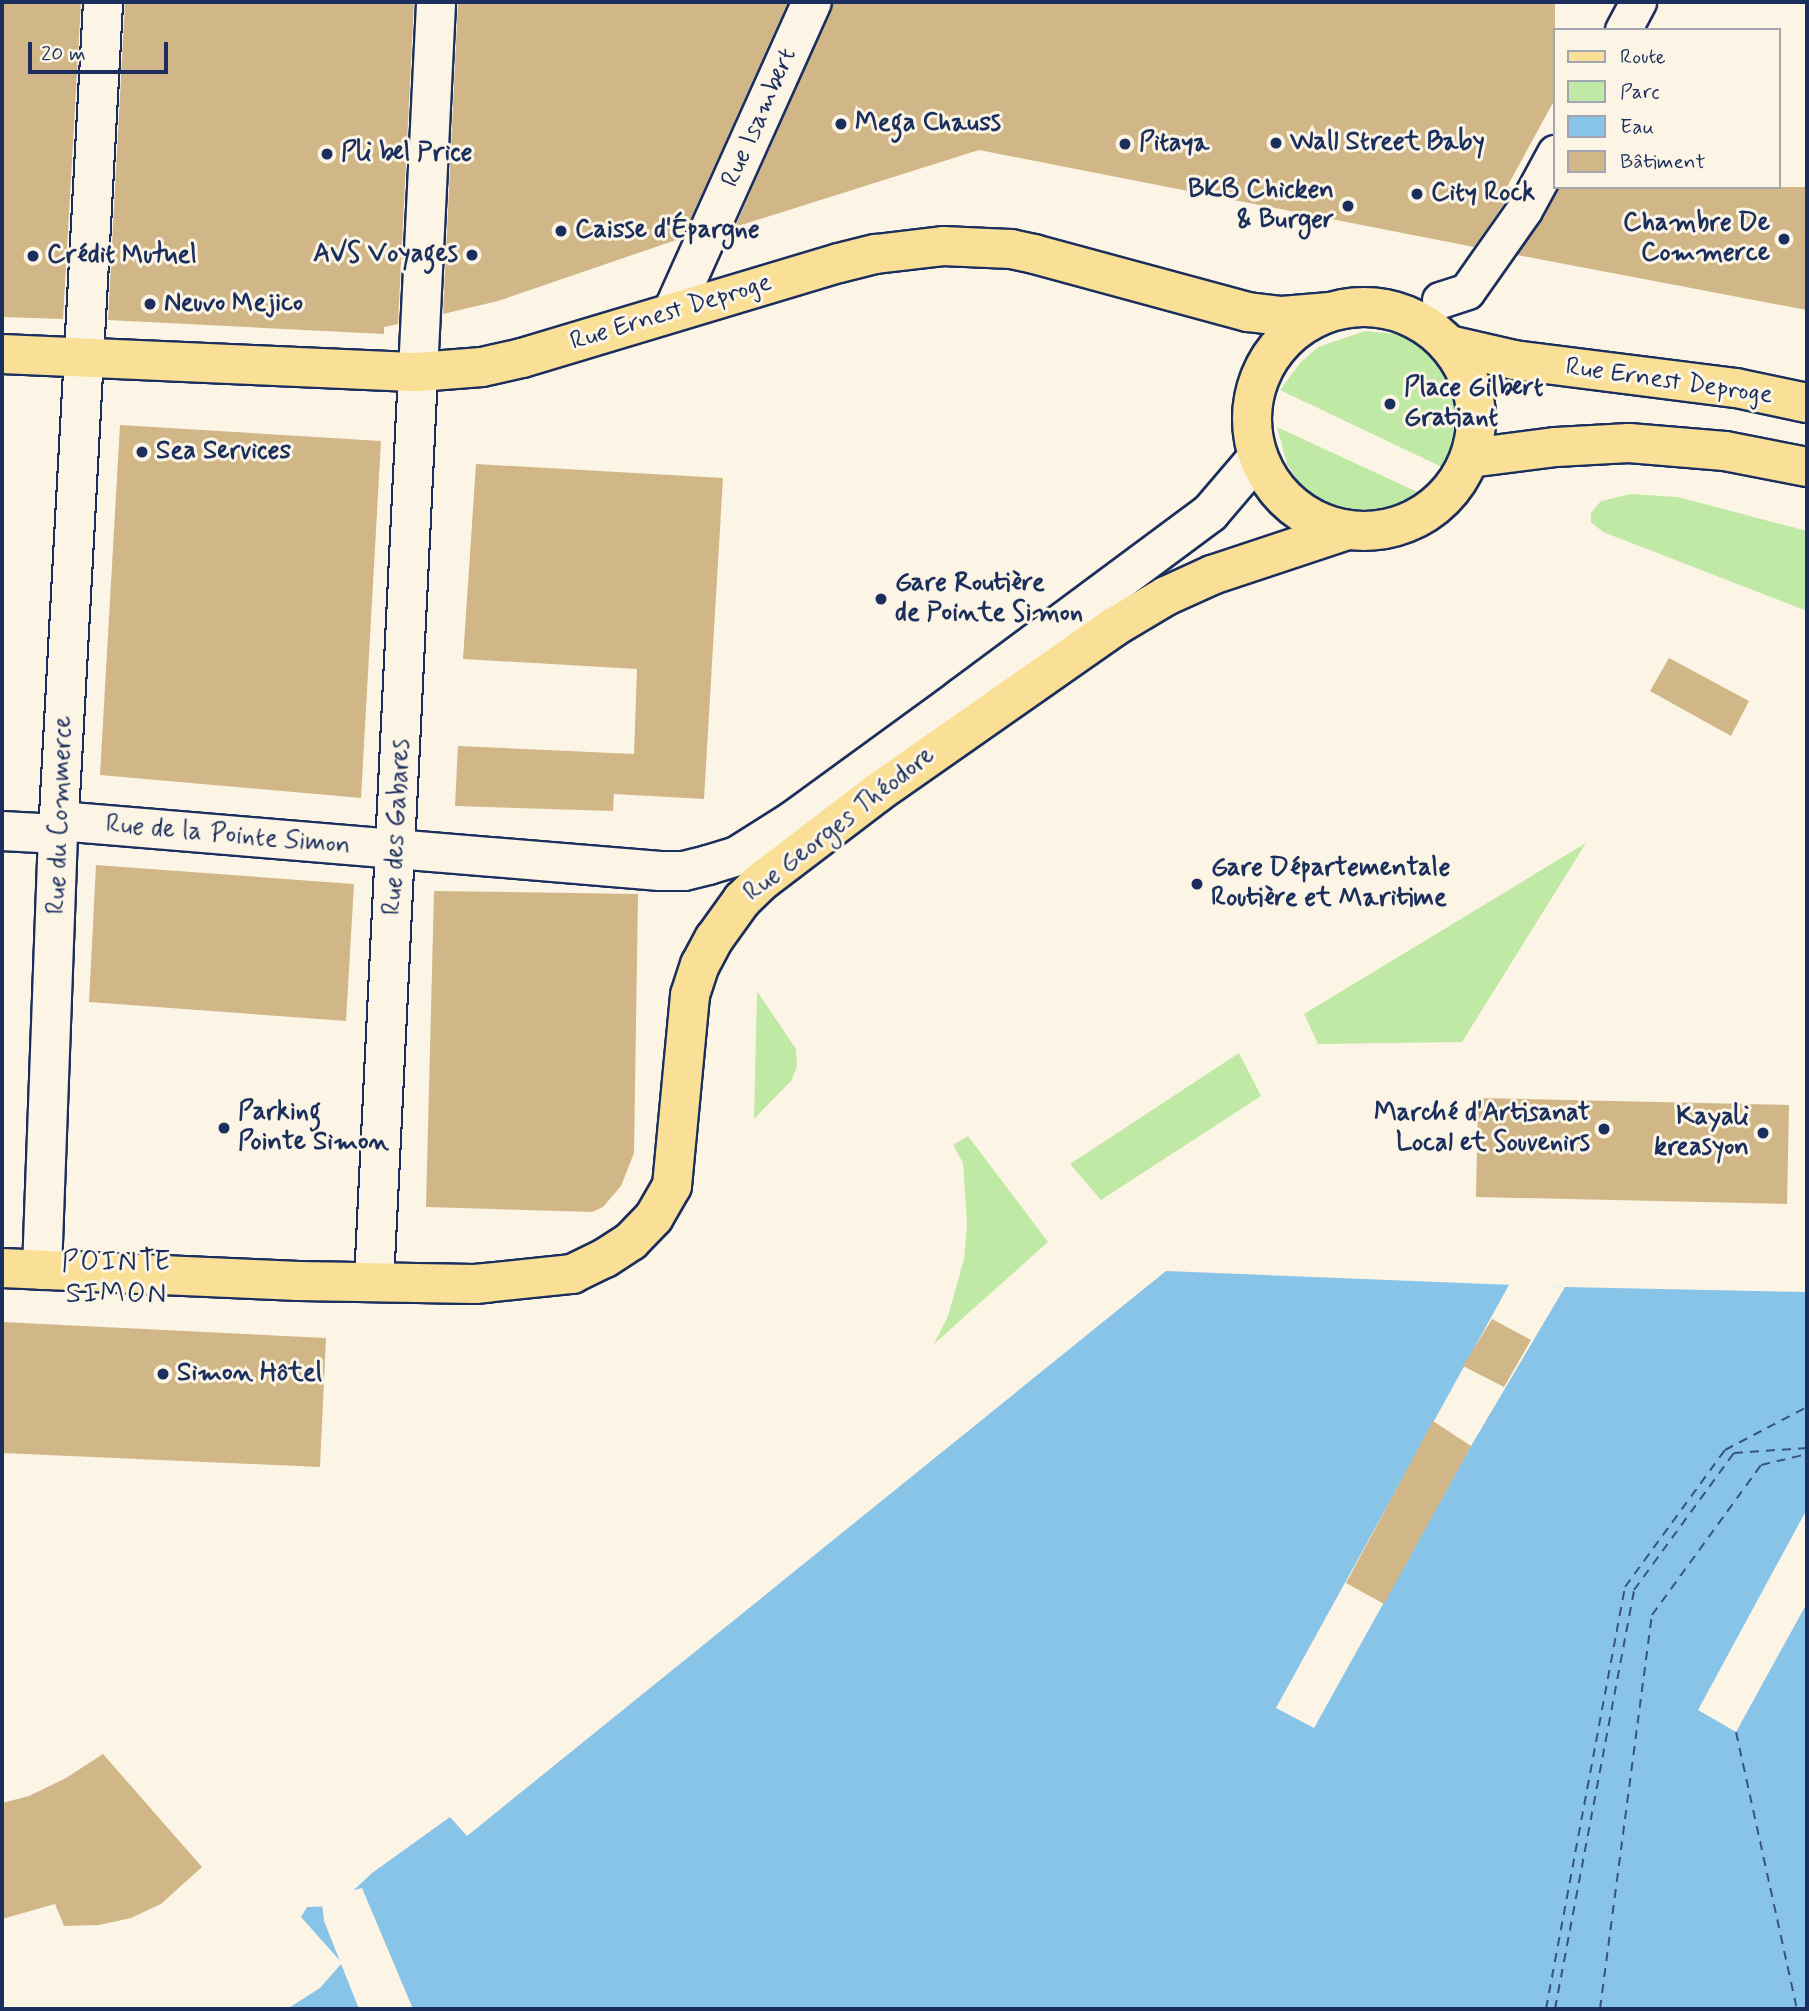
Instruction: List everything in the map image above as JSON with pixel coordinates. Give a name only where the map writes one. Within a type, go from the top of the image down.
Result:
[{"type":"main road","name":"Rue Ernest Deproge","points":[[2,354],[418,372],[482,367],[522,358],[673,311],[876,254],[943,246],[1010,249],[1034,254],[1248,312],[1282,316],[1331,312]]},
{"type":"main road","points":[[1362,307],[1394,311],[1424,324],[1449,345],[1465,370],[1475,398],[1476,428],[1470,458],[1450,491],[1421,515],[1386,528],[1347,530],[1317,521],[1290,504],[1270,480],[1257,458],[1252,423],[1254,393],[1269,358],[1296,329],[1331,312],[1362,307]]},
{"type":"main road","name":"Rue Ernest Deproge","points":[[1449,345],[1514,360],[1736,388],[1807,402]]},
{"type":"main road","points":[[1470,458],[1556,447],[1629,443],[1726,452],[1807,467]]},
{"type":"main road","name":"Rue Georges Théodore","points":[[2,1268],[475,1284],[572,1274],[605,1258],[631,1241],[654,1217],[672,1186],[690,995],[709,948],[742,900],[763,880],[877,793],[1114,627],[1166,596],[1212,575],[1347,530]]},
{"type":"street","name":"Rue du Commerce","points":[[42,1270],[59,827],[103,2]]},
{"type":"street","name":"Rue des Gabares","points":[[374,1282],[436,2]]},
{"type":"street","name":"Rue Isambert","points":[[673,311],[812,2]]},
{"type":"street","points":[[1624,28],[1638,2]]},
{"type":"street","points":[[1440,300],[1467,291],[1524,210],[1554,155]]},
{"type":"street","name":"Rue de la Pointe Simon","points":[[2,831],[59,827],[660,871],[684,871],[737,856],[850,779],[1210,513],[1257,458]]},
{"type":"green space","points":[[1365,331],[1405,335],[1434,353],[1451,378],[1457,395],[1457,436],[1446,469],[1280,390],[1300,363],[1318,347]]},
{"type":"green space","points":[[1277,427],[1426,496],[1384,512],[1367,513],[1346,510],[1316,497],[1298,481],[1287,464]]},
{"type":"green space","points":[[1631,494],[1678,497],[1807,531],[1807,611],[1603,532],[1591,522],[1591,513],[1601,501]]},
{"type":"green space","points":[[1586,843],[1462,1042],[1318,1044],[1304,1014]]},
{"type":"green space","points":[[757,991],[796,1049],[797,1067],[791,1081],[754,1119]]},
{"type":"green space","points":[[1239,1053],[1261,1096],[1101,1200],[1070,1164]]},
{"type":"green space","points":[[968,1136],[1048,1242],[934,1344],[948,1316],[964,1259],[967,1225],[963,1163],[953,1145]]},
{"type":"water","points":[[1166,1271],[1565,1287],[1807,1292],[1807,2009],[287,2009],[320,1988],[342,1963],[301,1917],[307,1907],[337,1906],[372,1873],[450,1817],[467,1836]]},
{"type":"pier","points":[[1510,1283],[1565,1287],[1471,1446],[1314,1728],[1276,1708]]},
{"type":"pier","points":[[1807,1509],[1807,1603],[1736,1732],[1698,1710]]},
{"type":"pier","points":[[362,1888],[413,2009],[359,2009],[324,1921],[322,1903],[336,1903],[347,1892]]},
{"type":"building","points":[[2,2],[81,2],[63,319],[2,317]]},
{"type":"building","points":[[125,2],[414,2],[398,324],[384,327],[384,334],[108,320]]},
{"type":"building","points":[[458,2],[788,2],[682,238],[498,301],[443,314]]},
{"type":"building","points":[[834,2],[1555,2],[1554,101],[1507,187],[1513,187],[1507,199],[1474,247],[979,150],[735,227]]},
{"type":"building","points":[[1807,187],[1807,310],[1517,255],[1558,189]]},
{"type":"building","points":[[120,425],[381,441],[361,798],[100,775]]},
{"type":"building","points":[[476,464],[723,478],[704,799],[614,794],[613,811],[455,806],[458,746],[634,754],[637,669],[463,659]]},
{"type":"building","points":[[1669,658],[1749,701],[1731,736],[1650,691]]},
{"type":"building","points":[[96,865],[354,884],[346,1021],[89,1002]]},
{"type":"building","points":[[434,891],[638,894],[634,1153],[621,1186],[603,1207],[592,1212],[426,1207]]},
{"type":"building","points":[[1478,1098],[1789,1105],[1787,1204],[1476,1197]]},
{"type":"building","points":[[1492,1319],[1531,1340],[1504,1387],[1463,1366]]},
{"type":"building","name":"Simon Hôtel","points":[[2,1322],[326,1338],[320,1467],[2,1453]]},
{"type":"building","points":[[1433,1421],[1471,1446],[1384,1604],[1346,1583]]},
{"type":"building","points":[[103,1754],[202,1867],[161,1904],[131,1918],[99,1925],[64,1926],[55,1904],[2,1919],[2,1803],[29,1796],[66,1778]]},
{"type":"ferry route","points":[[1546,2009],[1625,1587],[1725,1450],[1807,1407]]},
{"type":"ferry route","points":[[1555,2009],[1634,1590],[1734,1453],[1807,1448]]},
{"type":"ferry route","points":[[1600,2009],[1652,1615],[1761,1465],[1807,1454]]},
{"type":"ferry route","points":[[1736,1732],[1797,2009]]},
{"type":"place","name":"Mega Chauss","points":[[841,124]]},
{"type":"place","name":"Wall Street Baby","points":[[1276,143]]},
{"type":"place","name":"Pitaya","points":[[1125,144]]},
{"type":"place","name":"Pli bel Price","points":[[327,154]]},
{"type":"place","name":"City Rock","points":[[1417,194]]},
{"type":"place","name":"BKB Chicken & Burger","points":[[1348,206]]},
{"type":"place","name":"Caisse d'Épargne","points":[[561,231]]},
{"type":"place","name":"Chambre De Commerce","points":[[1784,239]]},
{"type":"place","name":"AVS Voyages","points":[[472,255]]},
{"type":"place","name":"Crédit Mutuel","points":[[33,256]]},
{"type":"place","name":"Neuvo Mejico","points":[[150,304]]},
{"type":"place","name":"Place Gilbert Gratiant","points":[[1390,404]]},
{"type":"place","name":"Sea Services","points":[[142,452]]},
{"type":"place","name":"Gare Routière de Pointe Simon","points":[[881,599]]},
{"type":"place","name":"Gare Départementale Routière et Maritime","points":[[1197,884]]},
{"type":"place","name":"Parking Pointe Simon","points":[[224,1128]]},
{"type":"place","name":"Marché d'Artisanat Local et Souvenirs","points":[[1604,1129]]},
{"type":"place","name":"Kayali kreasyon","points":[[1763,1133]]},
{"type":"place","name":"Simon Hôtel","points":[[163,1374]]},
{"type":"district","name":"POINTE SIMON","points":[[117,1279]]}]
